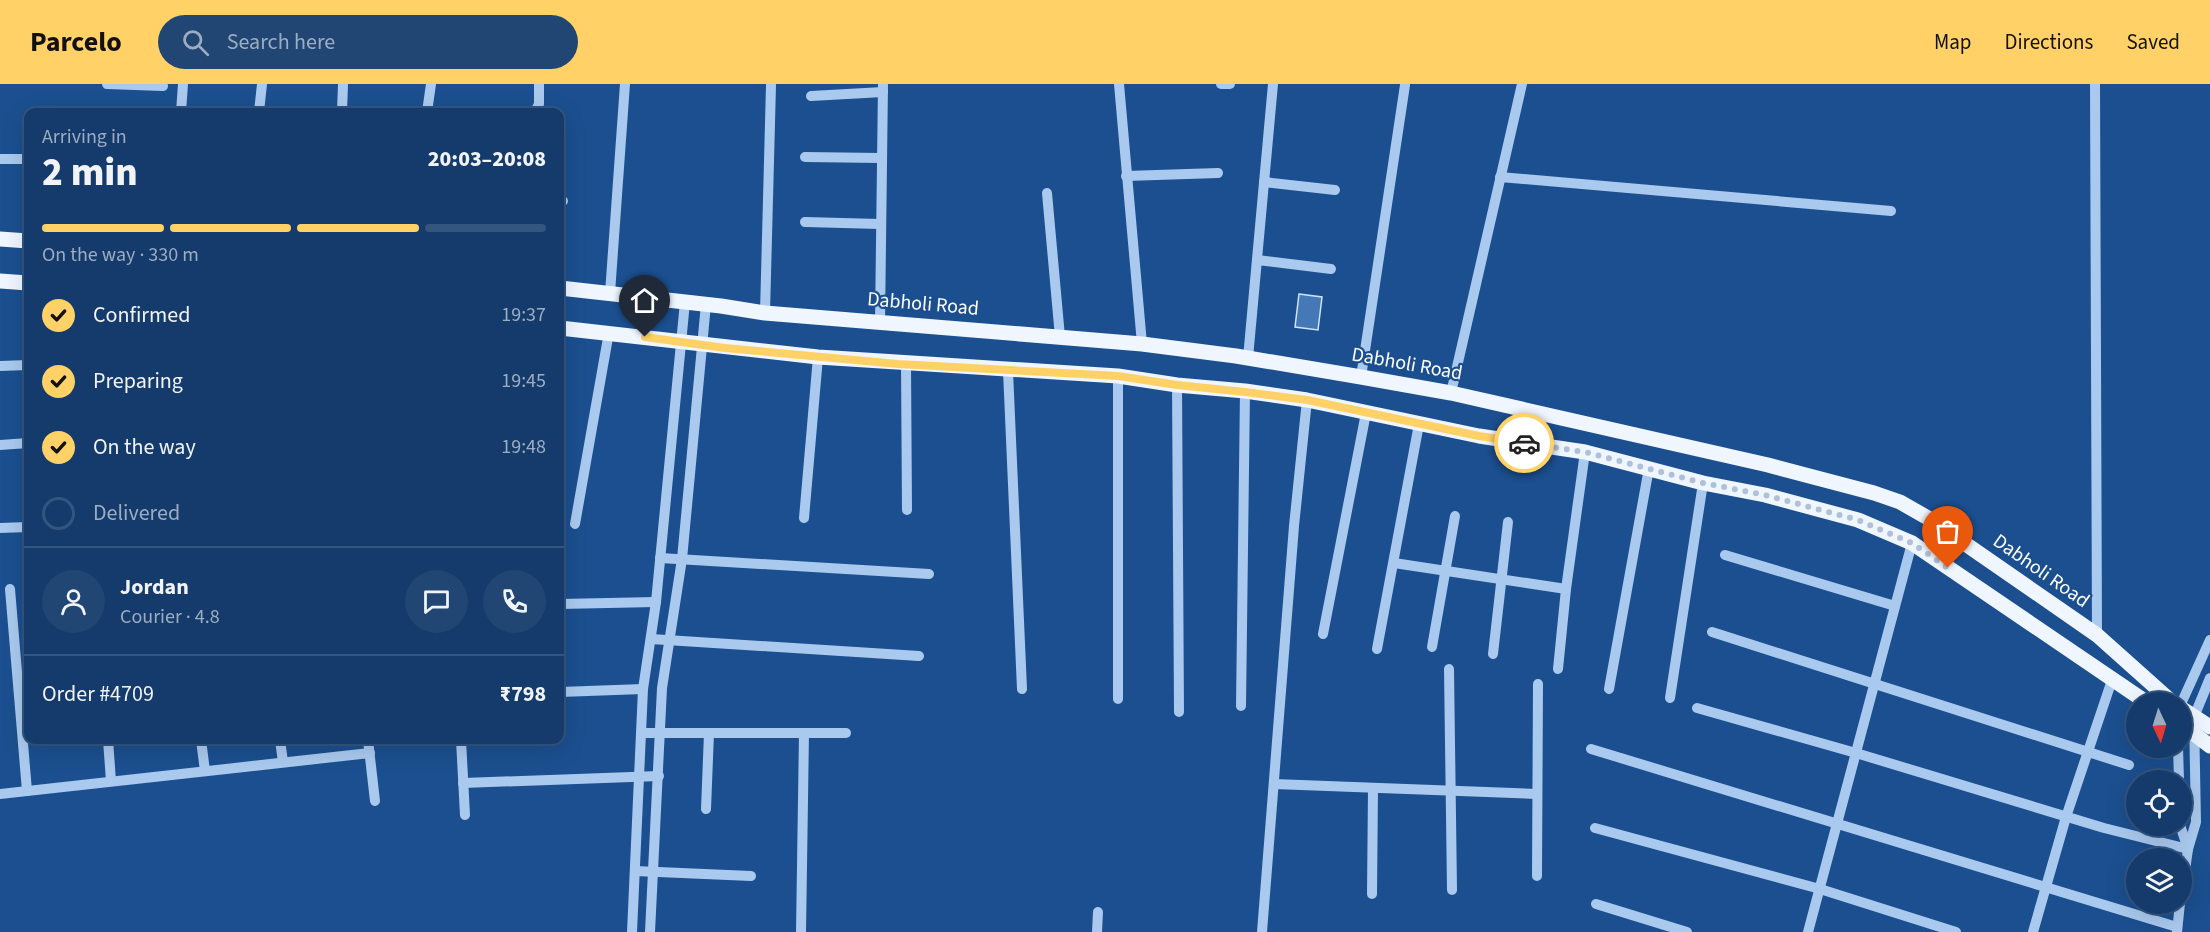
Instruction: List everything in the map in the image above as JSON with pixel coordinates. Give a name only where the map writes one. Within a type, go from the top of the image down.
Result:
[{"type":"main road","points":[[0,239],[24,241]]},
{"type":"main road","points":[[0,281],[24,283]]},
{"type":"main road","name":"Dabholi Road","points":[[564,288],[765,313],[1142,344],[1248,358],[1451,393],[1768,465],[1874,493],[1899,502],[1928,518],[2097,635],[2161,692]]},
{"type":"main road","points":[[564,327],[818,357],[1008,371],[1118,376],[1307,400],[1479,436],[1585,452],[1858,520],[1912,543],[2131,692]]},
{"type":"main road","points":[[2192,717],[2210,727]]},
{"type":"main road","points":[[2192,728],[2195,734],[2210,746]]},
{"type":"street","points":[[107,84],[163,86]]},
{"type":"street","points":[[181,108],[183,84]]},
{"type":"street","points":[[259,108],[262,84]]},
{"type":"street","points":[[342,108],[343,84]]},
{"type":"street","points":[[428,108],[431,84]]},
{"type":"street","points":[[536,108],[539,84]]},
{"type":"street","points":[[610,293],[625,84]]},
{"type":"street","points":[[1119,84],[1142,344]]},
{"type":"street","points":[[1221,84],[1230,84]]},
{"type":"street","points":[[1248,358],[1273,84]]},
{"type":"street","points":[[1451,393],[1522,84]]},
{"type":"street","points":[[2095,84],[2097,635]]},
{"type":"street","points":[[765,313],[771,85]]},
{"type":"street","points":[[1361,377],[1405,85]]},
{"type":"street","points":[[811,96],[883,88],[880,322]]},
{"type":"street","points":[[805,157],[881,158]]},
{"type":"street","points":[[0,159],[24,159]]},
{"type":"street","points":[[1126,177],[1218,173]]},
{"type":"street","points":[[1500,177],[1891,211]]},
{"type":"street","points":[[1264,182],[1335,190]]},
{"type":"street","points":[[1047,193],[1060,337]]},
{"type":"street","points":[[805,222],[880,224]]},
{"type":"street","points":[[1257,260],[1331,269]]},
{"type":"street","points":[[632,932],[643,689],[656,602],[684,302]]},
{"type":"street","points":[[650,932],[662,688],[682,559],[706,304]]},
{"type":"street","points":[[575,524],[609,332]]},
{"type":"street","points":[[804,518],[818,357]]},
{"type":"street","points":[[906,364],[907,510]]},
{"type":"street","points":[[0,366],[24,365]]},
{"type":"street","points":[[1008,371],[1022,689]]},
{"type":"street","points":[[1118,376],[1118,699]]},
{"type":"street","points":[[1177,385],[1179,712]]},
{"type":"street","points":[[1241,706],[1245,392]]},
{"type":"street","points":[[1262,932],[1294,526],[1307,400]]},
{"type":"street","points":[[1323,634],[1366,413]]},
{"type":"street","points":[[1377,649],[1419,424]]},
{"type":"street","points":[[0,445],[24,443]]},
{"type":"street","points":[[1558,669],[1566,589],[1585,452]]},
{"type":"street","points":[[1610,689],[1649,468]]},
{"type":"street","points":[[668,474],[689,477]]},
{"type":"street","points":[[1670,698],[1703,483]]},
{"type":"street","points":[[1432,647],[1455,516]]},
{"type":"street","points":[[1493,654],[1508,522]]},
{"type":"street","points":[[0,528],[24,527]]},
{"type":"street","points":[[1808,932],[1912,543]]},
{"type":"street","points":[[1725,555],[1895,606]]},
{"type":"street","points":[[660,558],[929,574]]},
{"type":"street","points":[[1394,563],[1566,589]]},
{"type":"street","points":[[9,589],[27,790]]},
{"type":"street","points":[[564,604],[656,602]]},
{"type":"street","points":[[1712,632],[2129,765]]},
{"type":"street","points":[[651,639],[919,656]]},
{"type":"street","points":[[2191,692],[2210,640]]},
{"type":"street","points":[[1449,669],[1452,890]]},
{"type":"street","points":[[2192,702],[2210,678]]},
{"type":"street","points":[[2033,932],[2066,818],[2112,680]]},
{"type":"street","points":[[1537,876],[1538,684]]},
{"type":"street","points":[[564,692],[643,689]]},
{"type":"street","points":[[1696,708],[1856,753],[2066,818],[2184,848]]},
{"type":"street","points":[[641,733],[846,733]]},
{"type":"street","points":[[801,932],[804,733]]},
{"type":"street","points":[[706,809],[709,734]]},
{"type":"street","points":[[2188,848],[2196,822],[2195,734]]},
{"type":"street","points":[[108,744],[111,781]]},
{"type":"street","points":[[202,744],[205,771]]},
{"type":"street","points":[[281,744],[283,762]]},
{"type":"street","points":[[369,744],[375,801]]},
{"type":"street","points":[[462,744],[465,815]]},
{"type":"street","points":[[1591,749],[2177,930],[2179,914]]},
{"type":"street","points":[[0,794],[370,753]]},
{"type":"street","points":[[463,783],[659,776]]},
{"type":"street","points":[[1274,784],[1537,794]]},
{"type":"street","points":[[1372,894],[1373,788]]},
{"type":"street","points":[[1595,828],[1820,889],[1956,932]]},
{"type":"street","points":[[635,871],[751,876]]},
{"type":"street","points":[[1596,904],[1687,932]]},
{"type":"street","points":[[1097,932],[1098,912]]},
{"type":"building","points":[[1299,294],[1322,297],[1318,330],[1295,327]]},
{"type":"way so far","points":[[1524,443],[1585,452],[1858,520],[1912,543],[1948,568]]},
{"type":"route","points":[[645,337],[725,348],[898,364],[1118,376],[1307,400],[1479,436],[1524,443]]}]
